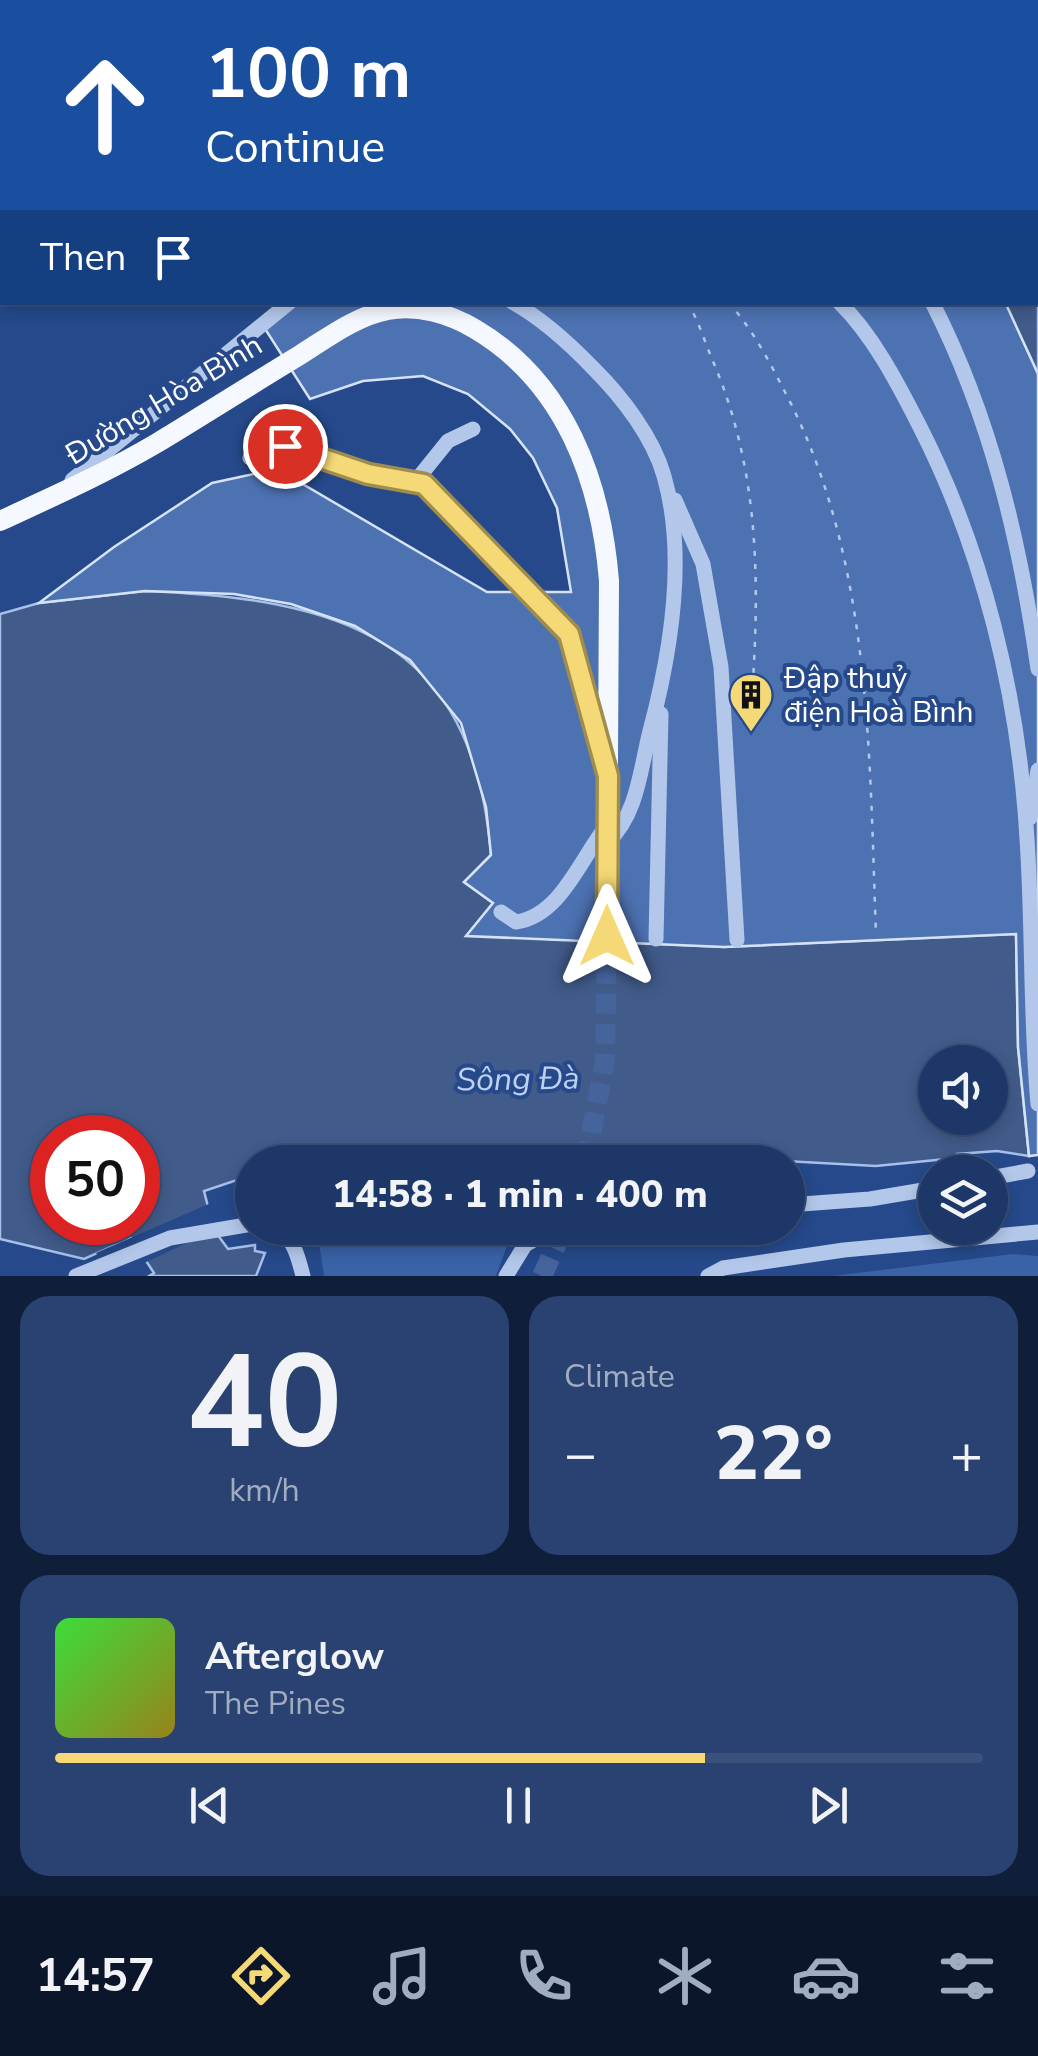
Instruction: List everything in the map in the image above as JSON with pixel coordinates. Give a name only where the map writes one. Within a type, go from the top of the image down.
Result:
[{"type":"main road","name":"Đường Hòa Bình","points":[[0,521],[83,486],[361,319],[385,310],[417,305],[462,322],[504,346],[541,385],[586,464],[606,536],[607,936]]},
{"type":"street","points":[[42,502],[127,438],[286,305]]},
{"type":"street","points":[[517,305],[582,355],[621,397],[664,473],[703,564],[721,666],[737,940]]},
{"type":"street","points":[[841,305],[898,386],[933,454],[980,566],[1014,735],[1027,837],[1031,1028],[1038,1104]]},
{"type":"street","points":[[933,305],[982,419],[1008,498],[1038,668]]},
{"type":"street","points":[[414,482],[448,441],[473,429]]},
{"type":"street","points":[[250,458],[276,442],[368,474],[424,484],[569,634],[608,776]]},
{"type":"street","points":[[656,939],[661,690],[674,548],[664,473]]},
{"type":"street","points":[[501,912],[516,922],[531,920],[552,907],[608,833],[621,830],[634,801],[661,690]]},
{"type":"street","points":[[1027,837],[1038,770]]},
{"type":"street","points":[[1008,1175],[1028,1171]]},
{"type":"street","points":[[805,1204],[918,1191]]},
{"type":"street","points":[[76,1276],[193,1232],[235,1226]]},
{"type":"street","points":[[708,1276],[723,1268],[844,1250],[1038,1232]]},
{"type":"street","points":[[293,1245],[302,1276]]},
{"type":"street","points":[[506,1276],[525,1245]]},
{"type":"path","points":[[687,305],[733,410],[751,492],[759,579],[751,709],[725,734]]},
{"type":"path","points":[[730,305],[770,362],[806,430],[841,530],[854,600],[876,934]]},
{"type":"shaded area","points":[[319,1245],[507,1245],[496,1276],[324,1276]]},
{"type":"shaded area","points":[[1013,1254],[1038,1256],[1038,1276],[832,1276]]},
{"type":"water","points":[[1006,305],[1038,305],[1038,374]]},
{"type":"water","name":"Sông Đà","points":[[145,591],[215,596],[278,605],[335,620],[384,644],[425,677],[456,722],[479,781],[491,855],[464,882],[493,903],[467,935],[724,947],[1016,934],[1018,1047],[1029,1156],[997,1151],[918,1155],[918,1162],[876,1166],[805,1162],[805,1145],[235,1145],[235,1181],[204,1191],[214,1230],[228,1249],[255,1245],[255,1251],[265,1253],[256,1276],[149,1276],[154,1273],[136,1245],[160,1245],[160,1115],[30,1115],[30,1245],[115,1245],[84,1259],[0,1239],[0,614],[39,603]]},
{"type":"pier","points":[[211,1203],[219,1228],[142,1264],[130,1245],[160,1245],[160,1225]]},
{"type":"pier","points":[[114,1245],[127,1245],[99,1258],[96,1253]]},
{"type":"building","name":"Đập thuỷ điện Hoà Bình","points":[[277,305],[1006,305],[1038,374],[1038,1155],[1029,1156],[1018,1047],[1016,934],[724,947],[466,936],[493,903],[464,882],[491,855],[486,807],[461,723],[410,660],[355,626],[291,604],[234,594],[145,591],[39,603],[114,547],[212,483],[277,469],[487,592],[571,592],[557,508],[533,458],[510,429],[468,394],[423,376],[363,381],[310,399],[260,321]]},
{"type":"tunnel","points":[[589,1145],[605,1059],[607,936]]},
{"type":"tunnel","points":[[542,1276],[556,1245]]},
{"type":"place","name":"Đập thuỷ điện Hoà Bình","points":[[751,733]]},
{"type":"route","points":[[285,446],[368,474],[424,484],[569,634],[584,676],[608,776],[607,936]]}]
